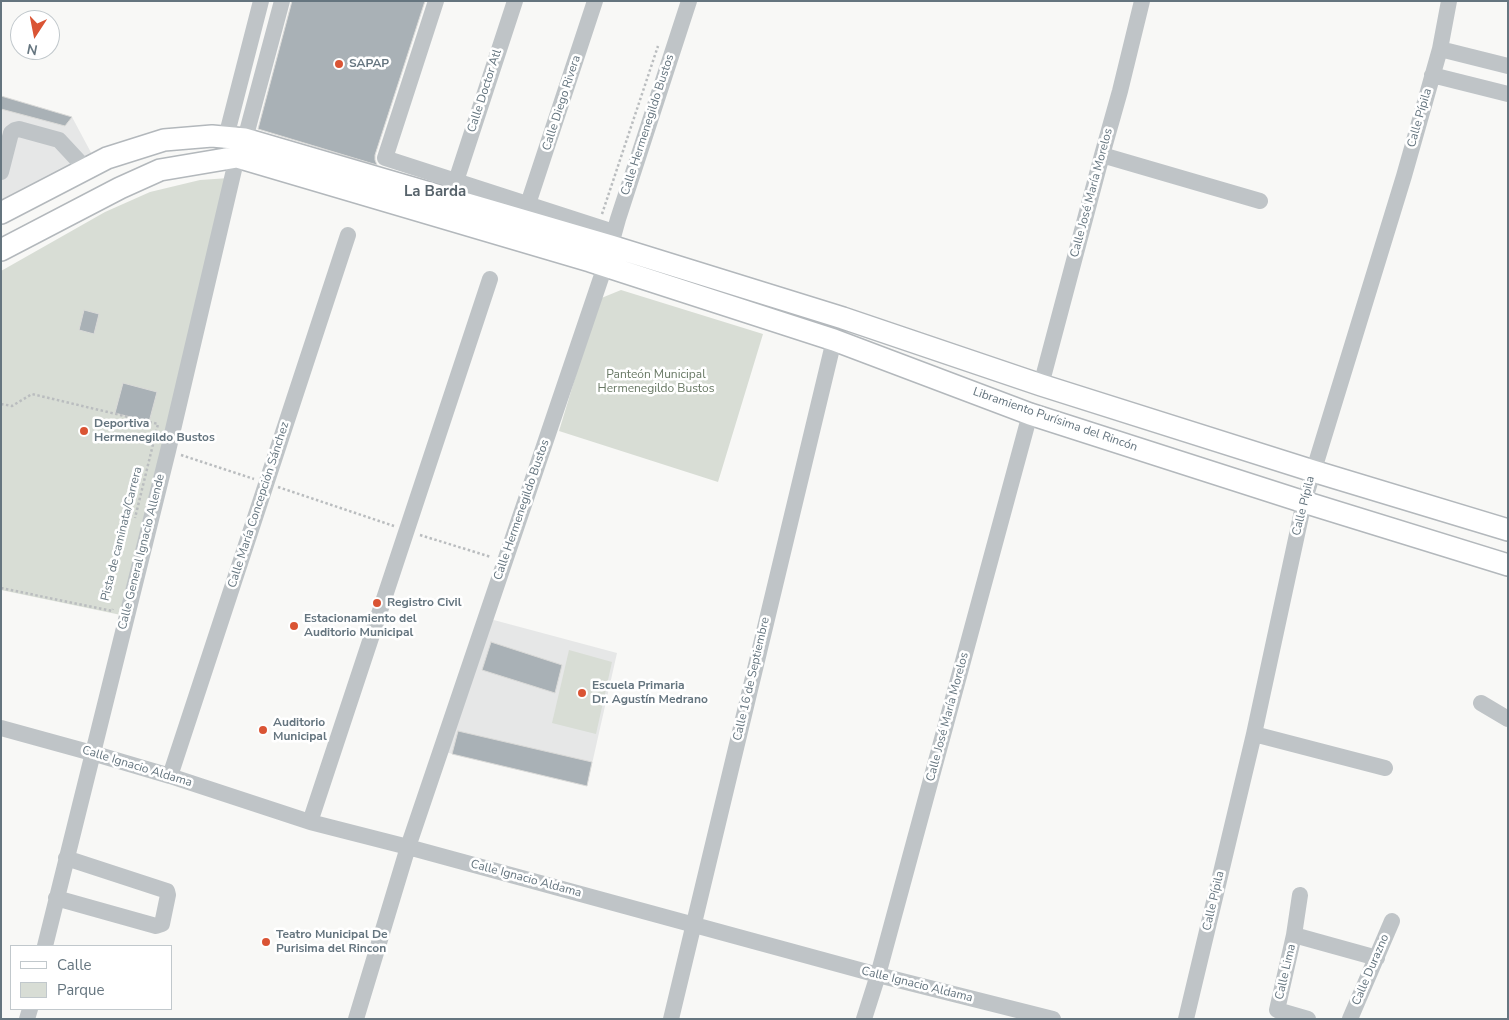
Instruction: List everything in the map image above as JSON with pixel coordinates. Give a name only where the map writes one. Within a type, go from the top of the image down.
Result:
[{"type":"main road","points":[[1,213],[107,158],[164,140],[212,136],[236,145],[610,248],[843,318],[1041,385],[1508,530]]},
{"type":"main road","points":[[1,250],[120,188],[160,170],[236,145]]},
{"type":"main road","name":"Libramiento Purísima del Rincón","points":[[610,248],[834,340],[1030,414],[1508,565]]},
{"type":"street","points":[[236,145],[261,1]]},
{"type":"street","points":[[236,145],[282,1]]},
{"type":"street","points":[[436,1],[385,158],[598,227],[610,248]]},
{"type":"street","name":"Calle Doctor Atl","points":[[456,181],[514,1]]},
{"type":"street","name":"Calle Diego Rivera","points":[[528,204],[595,1]]},
{"type":"street","name":"Calle Hermenegildo Bustos","points":[[356,1019],[408,847],[610,248],[689,1]]},
{"type":"street","name":"Calle José María Morelos","points":[[1041,385],[1120,91],[1142,1]]},
{"type":"street","name":"Calle Pípila","points":[[1186,1019],[1254,734],[1304,502],[1404,176],[1440,50],[1449,1]]},
{"type":"street","points":[[1440,50],[1508,66]]},
{"type":"street","points":[[1432,75],[1508,94]]},
{"type":"street","points":[[1,172],[11,133],[19,128],[59,140],[86,169]]},
{"type":"street","name":"Calle General Ignacio Allende","points":[[45,945],[168,451],[236,145]]},
{"type":"street","points":[[1102,155],[1260,202]]},
{"type":"street","name":"Calle María Concepción Sánchez","points":[[170,776],[348,235]]},
{"type":"street","points":[[310,822],[490,279]]},
{"type":"street","name":"Calle 16 de Septiembre","points":[[671,1019],[834,340]]},
{"type":"street","name":"Calle José María Morelos","points":[[864,1019],[878,975],[1030,414]]},
{"type":"street","points":[[1481,702],[1508,719]]},
{"type":"street","name":"Calle Ignacio Aldama","points":[[1,728],[170,776],[310,822],[878,975],[1053,1019]]},
{"type":"street","points":[[1254,734],[1385,768]]},
{"type":"street","points":[[56,898],[156,926],[162,924],[168,895],[167,891],[66,858]]},
{"type":"street","name":"Calle Lima","points":[[1300,895],[1294,935],[1277,1010],[1308,1019]]},
{"type":"street","name":"Calle Durazno","points":[[1350,1019],[1392,922]]},
{"type":"street","points":[[1294,935],[1376,958]]},
{"type":"path","name":"Calle Hermenegildo Bustos","points":[[598,227],[660,38]]},
{"type":"path","name":"Pista de caminata/Carrera","points":[[1,404],[12,406],[32,394],[158,424],[133,527]]},
{"type":"path","points":[[168,451],[505,561]]},
{"type":"path","name":"Pista de caminata/Carrera","points":[[1,588],[112,611],[115,602]]},
{"type":"shaded area","points":[[1,96],[72,117],[95,160],[1,206]]},
{"type":"shaded area","name":"Escuela Primaria Dr. Agustín Medrano","points":[[490,619],[617,653],[587,786],[445,752]]},
{"type":"green space","name":"Deportiva Hermenegildo Bustos","points":[[229,178],[121,615],[1,590],[1,271],[105,212],[150,192],[200,180]]},
{"type":"green space","name":"Panteón Municipal Hermenegildo Bustos","points":[[621,290],[763,334],[718,482],[559,431],[599,299]]},
{"type":"green space","name":"Escuela Primaria Dr. Agustín Medrano","points":[[569,650],[612,662],[596,734],[552,723]]},
{"type":"building","name":"SAPAP","points":[[292,1],[425,1],[375,155],[377,165],[258,129]]},
{"type":"building","points":[[1,96],[72,117],[65,126],[1,109]]},
{"type":"building","points":[[84,310],[99,314],[94,334],[79,330]]},
{"type":"building","points":[[123,383],[157,392],[149,422],[115,413]]},
{"type":"building","name":"Escuela Primaria Dr. Agustín Medrano","points":[[491,642],[562,665],[555,693],[482,670]]},
{"type":"building","points":[[458,731],[592,762],[587,786],[452,754]]},
{"type":"place","name":"SAPAP","points":[[339,64]]},
{"type":"place","name":"Deportiva Hermenegildo Bustos","points":[[84,431]]},
{"type":"place","name":"Registro Civil","points":[[377,603]]},
{"type":"place","name":"Estacionamiento del Auditorio Municipal","points":[[294,626]]},
{"type":"place","name":"Escuela Primaria Dr. Agustín Medrano","points":[[582,693]]},
{"type":"place","name":"Auditorio Municipal","points":[[263,730]]},
{"type":"place","name":"Teatro Municipal De Purisima del Rincon","points":[[266,942]]},
{"type":"district","name":"La Barda","points":[[435,192]]}]
